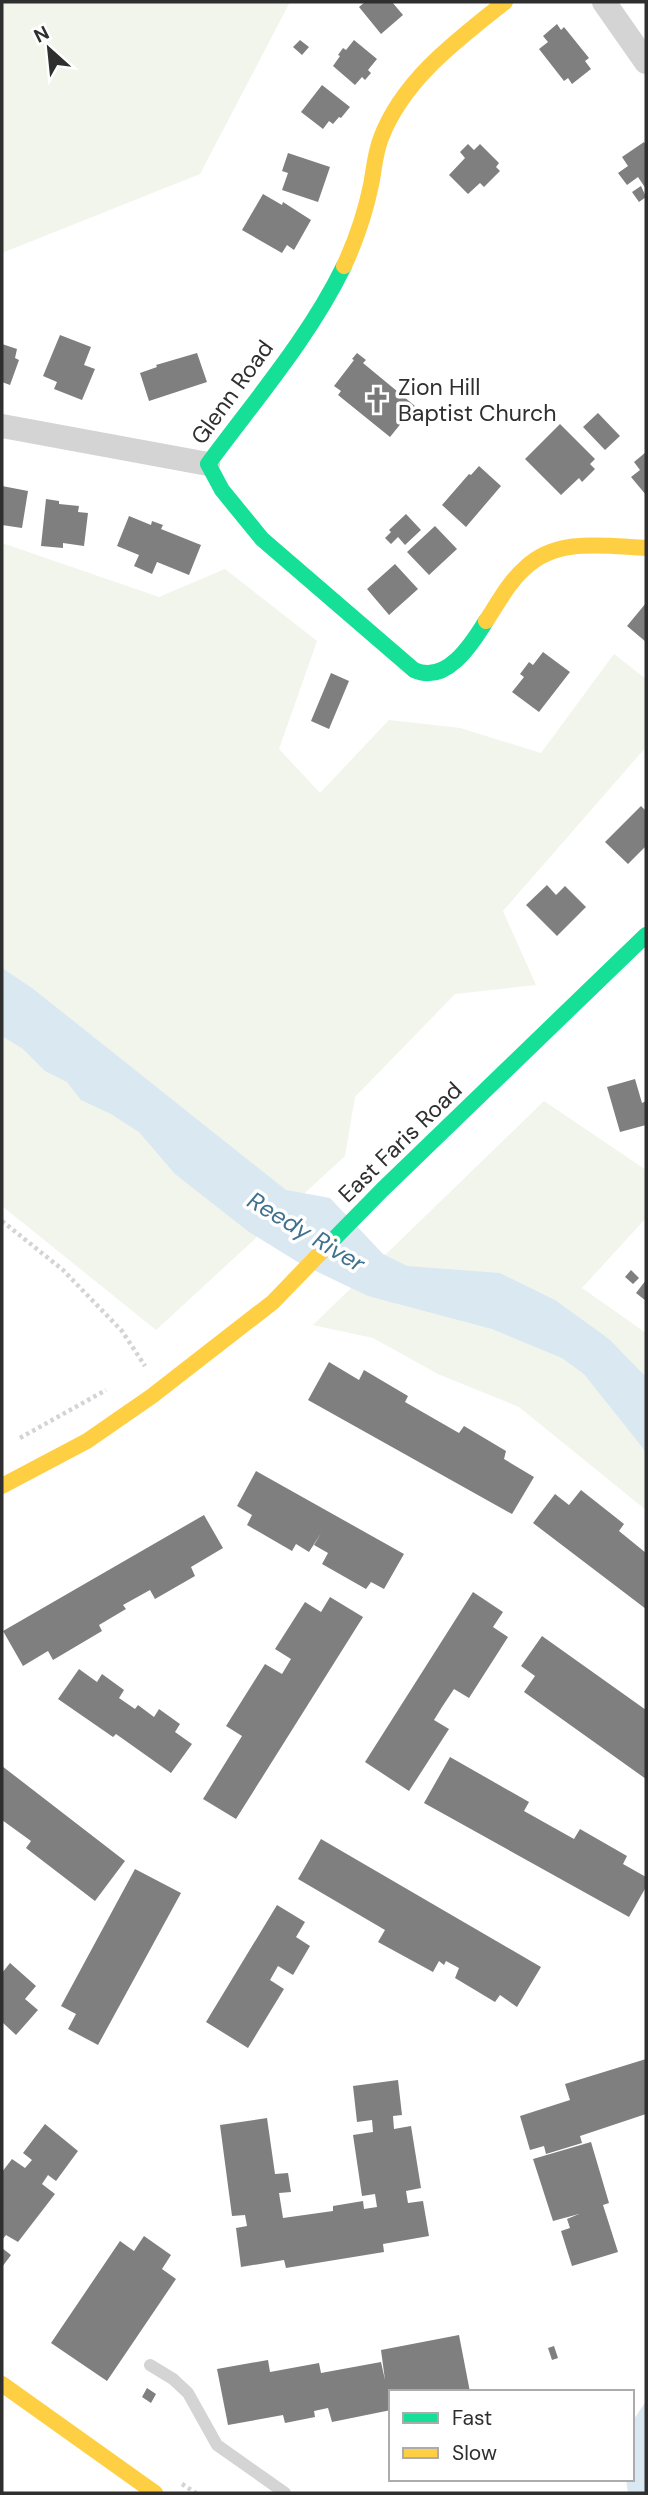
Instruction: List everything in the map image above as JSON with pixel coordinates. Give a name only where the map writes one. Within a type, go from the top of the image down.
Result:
[{"type":"street","name":"Glenn Road","points":[[505,2],[423,73],[402,96],[388,118],[379,141],[361,228],[340,274],[319,312],[208,464],[222,490],[262,539],[398,658],[421,673],[436,674],[457,662],[516,577],[537,557],[579,546],[646,548]]},
{"type":"street","points":[[604,2],[646,62]]},
{"type":"street","points":[[2,426],[208,464]]},
{"type":"street","name":"East Faris Road","points":[[2,1486],[87,1441],[214,1350],[273,1302],[382,1190],[645,938]]},
{"type":"street","points":[[2,2384],[155,2493]]},
{"type":"lane","points":[[150,2365],[173,2379],[188,2393],[218,2445],[285,2493]]},
{"type":"path","points":[[2,1222],[63,1270],[122,1331],[146,1367],[135,1374]]},
{"type":"path","points":[[20,1438],[112,1387]]},
{"type":"shaded area","points":[[2,2],[290,2],[200,174],[2,253]]},
{"type":"shaded area","points":[[2,543],[159,597],[225,569],[317,641],[279,749],[320,793],[389,720],[460,728],[541,753],[614,654],[646,679],[646,747],[503,911],[536,985],[455,994],[355,1097],[345,1156],[156,1330],[2,1206]]},
{"type":"shaded area","points":[[544,1101],[646,1170],[646,1218],[582,1288],[646,1333],[646,1510],[519,1407],[438,1374],[373,1338],[313,1325]]},
{"type":"water","name":"Reedy River","points":[[2,968],[32,988],[286,1190],[330,1198],[383,1254],[407,1266],[500,1273],[555,1300],[609,1339],[646,1377],[646,1452],[584,1374],[562,1358],[492,1329],[368,1296],[301,1264],[249,1232],[175,1174],[139,1132],[111,1114],[81,1100],[67,1082],[45,1071],[23,1049],[2,1036]]},
{"type":"water","points":[[646,2401],[646,2493],[628,2493],[626,2481],[634,2481],[634,2419]]},
{"type":"building","points":[[365,2],[392,2],[403,15],[381,34],[359,7]]},
{"type":"building","points":[[557,24],[561,30],[564,27],[589,58],[585,61],[591,69],[572,84],[568,78],[564,81],[539,49],[548,42],[543,36]]},
{"type":"building","points":[[300,40],[309,47],[302,55],[293,47]]},
{"type":"building","points":[[354,40],[377,59],[368,70],[371,73],[365,80],[362,77],[355,85],[333,66],[343,48],[346,50]]},
{"type":"building","points":[[322,85],[350,107],[341,118],[333,124],[329,121],[323,129],[301,112]]},
{"type":"building","points":[[644,142],[646,189],[638,177],[627,185],[618,173],[628,166],[622,157]]},
{"type":"building","points":[[468,144],[474,150],[480,144],[499,163],[496,167],[500,171],[484,187],[480,183],[468,194],[449,175],[465,158],[460,152]]},
{"type":"building","points":[[288,153],[330,167],[318,202],[282,190],[288,173],[282,171]]},
{"type":"building","points":[[641,186],[646,197],[639,202],[632,192]]},
{"type":"building","points":[[263,194],[282,205],[283,202],[311,220],[294,250],[287,245],[282,253],[242,230]]},
{"type":"building","points":[[60,335],[91,347],[84,365],[95,369],[82,400],[54,389],[57,382],[43,376]]},
{"type":"building","points":[[2,344],[17,349],[15,358],[19,360],[10,385],[2,382]]},
{"type":"building","points":[[197,353],[207,382],[149,401],[140,373],[157,367],[156,365]]},
{"type":"building","name":"Zion Hill Baptist Church","points":[[357,353],[366,360],[363,363],[415,406],[390,437],[338,395],[341,391],[334,386]]},
{"type":"building","points":[[598,413],[620,436],[605,450],[583,427]]},
{"type":"building","points":[[560,424],[595,459],[590,464],[595,469],[582,482],[579,478],[561,495],[525,459]]},
{"type":"building","points":[[646,452],[646,495],[631,477],[640,470],[634,462]]},
{"type":"building","points":[[479,466],[501,486],[466,527],[442,505]]},
{"type":"building","points":[[2,486],[28,491],[22,528],[2,525]]},
{"type":"building","points":[[46,499],[59,501],[59,504],[79,506],[78,512],[88,513],[84,546],[63,543],[63,548],[41,546]]},
{"type":"building","points":[[406,514],[421,530],[405,545],[398,537],[391,544],[385,538],[391,532],[389,530]]},
{"type":"building","points":[[129,516],[151,525],[152,521],[163,525],[161,529],[201,545],[189,575],[157,562],[152,574],[134,566],[139,555],[117,546]]},
{"type":"building","points":[[435,526],[457,549],[429,575],[407,552]]},
{"type":"building","points":[[395,564],[418,589],[389,615],[367,589]]},
{"type":"building","points":[[646,603],[646,642],[627,626]]},
{"type":"building","points":[[543,652],[570,672],[539,712],[512,692],[524,677],[520,674],[529,662],[533,665]]},
{"type":"building","points":[[331,673],[349,681],[329,729],[311,721]]},
{"type":"building","points":[[641,806],[646,811],[646,846],[628,864],[605,842]]},
{"type":"building","points":[[547,885],[556,895],[565,886],[586,907],[557,936],[526,905]]},
{"type":"building","points":[[635,1079],[642,1103],[646,1101],[646,1125],[620,1132],[607,1087]]},
{"type":"building","points":[[631,1270],[639,1278],[633,1284],[625,1277]]},
{"type":"building","points":[[646,1280],[646,1301],[636,1293]]},
{"type":"building","points":[[329,1362],[359,1380],[364,1370],[408,1396],[405,1402],[459,1433],[464,1426],[506,1451],[504,1459],[534,1477],[512,1514],[308,1400]]},
{"type":"building","points":[[256,1471],[404,1554],[384,1589],[371,1582],[366,1589],[322,1564],[328,1553],[314,1545],[321,1533],[309,1552],[296,1544],[292,1551],[247,1525],[252,1515],[237,1506]]},
{"type":"building","points":[[581,1490],[624,1524],[619,1531],[646,1553],[646,1609],[533,1523],[555,1494],[569,1505]]},
{"type":"building","points":[[204,1515],[223,1548],[191,1567],[195,1576],[155,1599],[150,1590],[123,1605],[126,1609],[99,1625],[102,1631],[53,1660],[48,1651],[23,1666],[3,1631]]},
{"type":"building","points":[[473,1592],[503,1612],[493,1627],[508,1637],[469,1698],[454,1689],[442,1707],[434,1720],[449,1729],[409,1791],[365,1762]]},
{"type":"building","points":[[330,1597],[363,1617],[236,1819],[203,1799],[242,1736],[226,1726],[265,1664],[282,1674],[291,1659],[275,1649],[305,1602],[321,1612]]},
{"type":"building","points":[[542,1636],[646,1710],[646,1779],[524,1692],[535,1676],[521,1666]]},
{"type":"building","points":[[79,1669],[97,1682],[102,1674],[124,1690],[119,1698],[135,1709],[138,1705],[154,1717],[159,1709],[180,1724],[175,1732],[192,1744],[171,1773],[116,1734],[113,1737],[58,1699]]},
{"type":"building","points":[[450,1757],[529,1802],[524,1811],[574,1839],[580,1829],[627,1856],[623,1864],[646,1877],[646,1887],[629,1917],[424,1803]]},
{"type":"building","points":[[2,1766],[125,1861],[95,1901],[26,1848],[31,1841],[2,1820]]},
{"type":"building","points":[[321,1839],[541,1967],[517,2007],[500,1995],[495,2002],[455,1978],[459,1968],[446,1961],[444,1965],[439,1961],[433,1972],[378,1942],[385,1930],[298,1879]]},
{"type":"building","points":[[135,1869],[181,1893],[98,2045],[68,2029],[76,2014],[61,2006]]},
{"type":"building","points":[[277,1905],[305,1922],[296,1937],[310,1946],[293,1975],[278,1966],[270,1980],[284,1989],[248,2048],[206,2022]]},
{"type":"building","points":[[10,1963],[36,1986],[25,1999],[38,2010],[16,2035],[2,2022],[2,1973]]},
{"type":"building","points":[[646,2059],[646,2114],[580,2136],[582,2143],[546,2154],[544,2146],[530,2150],[520,2116],[570,2100],[565,2084]]},
{"type":"building","points":[[398,2080],[402,2115],[393,2116],[394,2129],[411,2126],[421,2188],[406,2191],[408,2203],[423,2201],[429,2236],[383,2244],[384,2252],[286,2268],[284,2260],[241,2267],[236,2228],[247,2226],[245,2215],[232,2216],[220,2125],[267,2118],[275,2174],[288,2173],[291,2192],[279,2193],[283,2218],[333,2211],[333,2206],[363,2201],[364,2209],[377,2207],[375,2194],[362,2196],[353,2135],[373,2132],[372,2120],[357,2122],[353,2086]]},
{"type":"building","points":[[45,2124],[78,2151],[56,2181],[48,2175],[42,2184],[55,2194],[18,2242],[6,2235],[2,2240],[2,2172],[12,2159],[25,2168],[32,2160],[23,2153]]},
{"type":"building","points":[[591,2142],[609,2203],[603,2205],[618,2252],[572,2266],[561,2231],[570,2228],[567,2219],[579,2214],[553,2221],[533,2159]]},
{"type":"building","points":[[144,2236],[171,2255],[162,2269],[176,2279],[107,2381],[51,2343],[120,2241],[134,2251]]},
{"type":"building","points":[[2,2248],[11,2255],[2,2267]]},
{"type":"building","points":[[459,2335],[470,2390],[389,2390],[389,2410],[332,2422],[328,2408],[314,2411],[315,2417],[285,2423],[283,2415],[228,2425],[217,2369],[268,2360],[270,2372],[319,2363],[321,2373],[381,2362],[385,2380],[381,2350]]},
{"type":"building","points":[[554,2346],[558,2358],[552,2360],[548,2348]]},
{"type":"building","points":[[147,2388],[156,2394],[151,2403],[142,2397]]},
{"type":"traffic: fast","points":[[344,266],[298,343],[208,464],[222,490],[262,539],[414,670],[426,673],[447,667],[466,651],[486,621]]},
{"type":"traffic: fast","points":[[330,1243],[646,935]]},
{"type":"traffic: slow","points":[[344,266],[363,217],[377,150],[391,117],[433,62],[505,2]]},
{"type":"traffic: slow","points":[[486,621],[519,574],[538,558],[552,552],[582,546],[646,548]]},
{"type":"traffic: slow","points":[[2,1486],[87,1441],[152,1396],[273,1302],[330,1243]]},
{"type":"traffic: slow","points":[[2,2384],[155,2493]]},
{"type":"place","name":"Zion Hill Baptist Church","points":[[377,400]]}]
